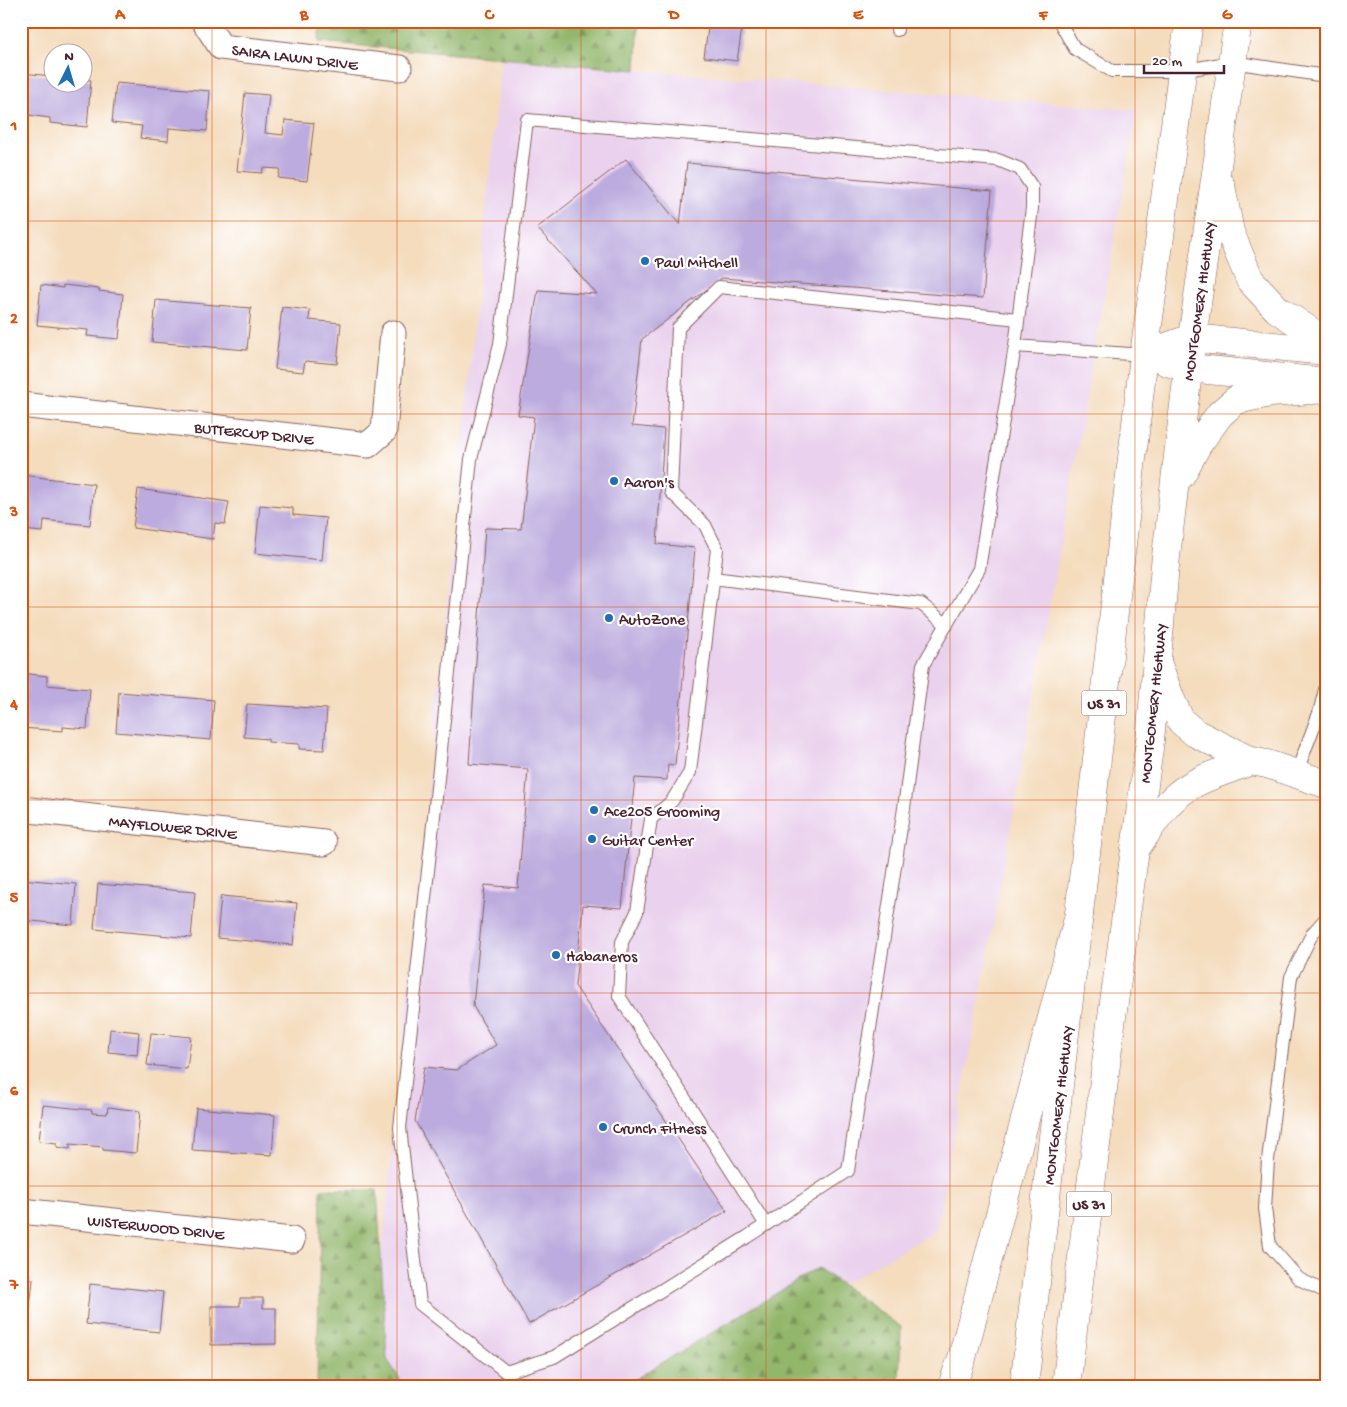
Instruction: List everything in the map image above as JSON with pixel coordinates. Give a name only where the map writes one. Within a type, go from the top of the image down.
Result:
[{"type":"main road","name":"MONTGOMERY HIGHWAY","points":[[1024,1386],[1144,355],[1189,21]]},
{"type":"main road","name":"MONTGOMERY HIGHWAY","points":[[1066,1386],[1150,741],[1165,565],[1192,338],[1238,21]]},
{"type":"main road","points":[[1217,168],[1230,232],[1250,280],[1277,309],[1313,334],[1326,339]]},
{"type":"main road","points":[[1144,355],[1192,338],[1326,351]]},
{"type":"main road","points":[[1144,355],[1189,368],[1326,382]]},
{"type":"main road","points":[[1175,487],[1198,444],[1220,414],[1236,400],[1270,393],[1326,389]]},
{"type":"main road","points":[[1157,662],[1181,721],[1195,733],[1251,761],[1268,764],[1326,784]]},
{"type":"main road","points":[[1135,849],[1164,808],[1186,788],[1210,776],[1251,761]]},
{"type":"main road","points":[[952,1386],[964,1348],[1079,915]]},
{"type":"street","name":"SAIRA LAWN DRIVE","points":[[204,21],[221,47],[399,68]]},
{"type":"street","name":"BUTTERCUP DRIVE","points":[[21,405],[368,445],[384,431],[393,333]]},
{"type":"street","name":"MAYFLOWER DRIVE","points":[[21,809],[324,843]]},
{"type":"street","name":"WISTERWOOD DRIVE","points":[[21,1211],[292,1240]]},
{"type":"lane","points":[[1059,21],[1075,49],[1112,71],[1182,71],[1232,62],[1326,76]]},
{"type":"lane","points":[[527,120],[998,160],[1020,169],[1032,187],[1032,208],[1018,319],[979,569],[923,665],[848,1171],[766,1225],[554,1357],[506,1372],[420,1304],[400,1128],[472,459],[500,344],[527,120]]},
{"type":"lane","points":[[766,1225],[619,996],[622,942],[637,912],[651,819],[672,801],[690,772],[717,549],[705,525],[671,492],[678,328],[719,287],[1018,319]]},
{"type":"lane","points":[[1015,346],[1144,355]]},
{"type":"lane","points":[[713,578],[921,604],[947,625]]},
{"type":"lane","points":[[1296,774],[1319,713],[1325,689]]},
{"type":"lane","points":[[1326,918],[1312,934],[1291,977],[1268,1160],[1265,1208],[1270,1246],[1299,1279],[1326,1292]]},
{"type":"shaded area","points":[[501,59],[1137,110],[994,922],[936,1231],[665,1386],[386,1386],[371,1364]]},
{"type":"green space","points":[[320,21],[639,21],[636,70],[319,42]]},
{"type":"green space","points":[[321,1189],[377,1190],[387,1359],[404,1386],[317,1386]]},
{"type":"green space","points":[[818,1268],[901,1327],[899,1386],[624,1386]]},
{"type":"building","points":[[709,21],[743,21],[737,61],[704,57]]},
{"type":"building","points":[[21,73],[42,75],[42,92],[90,92],[87,127],[50,123],[50,118],[28,115],[28,118],[21,117]]},
{"type":"building","points":[[116,83],[210,91],[207,131],[169,128],[168,141],[140,138],[142,126],[112,123]]},
{"type":"building","points":[[245,93],[269,95],[265,133],[283,135],[285,120],[314,123],[307,181],[278,178],[280,169],[263,168],[262,173],[237,171]]},
{"type":"building","points":[[626,159],[680,225],[687,163],[992,191],[983,298],[722,278],[642,339],[632,426],[664,429],[657,544],[695,548],[675,765],[668,764],[667,780],[635,778],[622,908],[583,905],[575,986],[727,1211],[529,1324],[415,1121],[424,1067],[457,1070],[496,1045],[473,1006],[485,885],[518,888],[528,769],[469,764],[485,528],[521,529],[534,417],[518,415],[538,290],[597,294],[537,228]]},
{"type":"building","points":[[41,285],[63,288],[63,285],[123,294],[119,339],[87,336],[88,330],[37,325]]},
{"type":"building","points":[[156,300],[251,308],[247,350],[152,342]]},
{"type":"building","points":[[282,307],[310,310],[309,320],[341,323],[337,364],[305,361],[303,372],[275,369]]},
{"type":"building","points":[[21,475],[94,484],[90,525],[44,520],[43,532],[21,530]]},
{"type":"building","points":[[138,489],[229,502],[225,524],[215,523],[213,539],[133,528]]},
{"type":"building","points":[[260,505],[293,508],[293,515],[326,518],[322,560],[255,553]]},
{"type":"building","points":[[22,673],[47,676],[47,685],[90,689],[87,729],[63,727],[63,731],[21,728]]},
{"type":"building","points":[[119,692],[214,700],[211,740],[116,732]]},
{"type":"building","points":[[247,704],[327,709],[324,750],[299,749],[299,744],[268,742],[268,739],[244,737]]},
{"type":"building","points":[[21,879],[76,884],[73,925],[21,920]]},
{"type":"building","points":[[98,884],[195,892],[191,938],[94,929]]},
{"type":"building","points":[[221,896],[297,903],[293,945],[217,938]]},
{"type":"building","points":[[110,1029],[139,1032],[137,1055],[108,1052]]},
{"type":"building","points":[[151,1033],[191,1037],[187,1069],[147,1065]]},
{"type":"building","points":[[43,1105],[92,1110],[92,1113],[107,1114],[108,1107],[140,1111],[136,1153],[70,1144],[70,1149],[57,1147],[57,1143],[39,1141]]},
{"type":"building","points":[[196,1108],[275,1115],[272,1155],[192,1150]]},
{"type":"building","points":[[21,1278],[33,1279],[29,1318],[21,1318]]},
{"type":"building","points":[[90,1284],[163,1292],[159,1332],[86,1324]]},
{"type":"building","points":[[240,1298],[263,1298],[263,1308],[276,1308],[276,1344],[211,1345],[211,1306],[240,1306]]},
{"type":"place","name":"Paul Mitchell","points":[[645,261]]},
{"type":"place","name":"Aaron's","points":[[614,481]]},
{"type":"place","name":"AutoZone","points":[[609,618]]},
{"type":"place","name":"Ace205 Grooming","points":[[594,810]]},
{"type":"place","name":"Guitar Center","points":[[592,839]]},
{"type":"place","name":"Habaneros","points":[[556,955]]},
{"type":"place","name":"Crunch Fitness","points":[[603,1127]]}]
